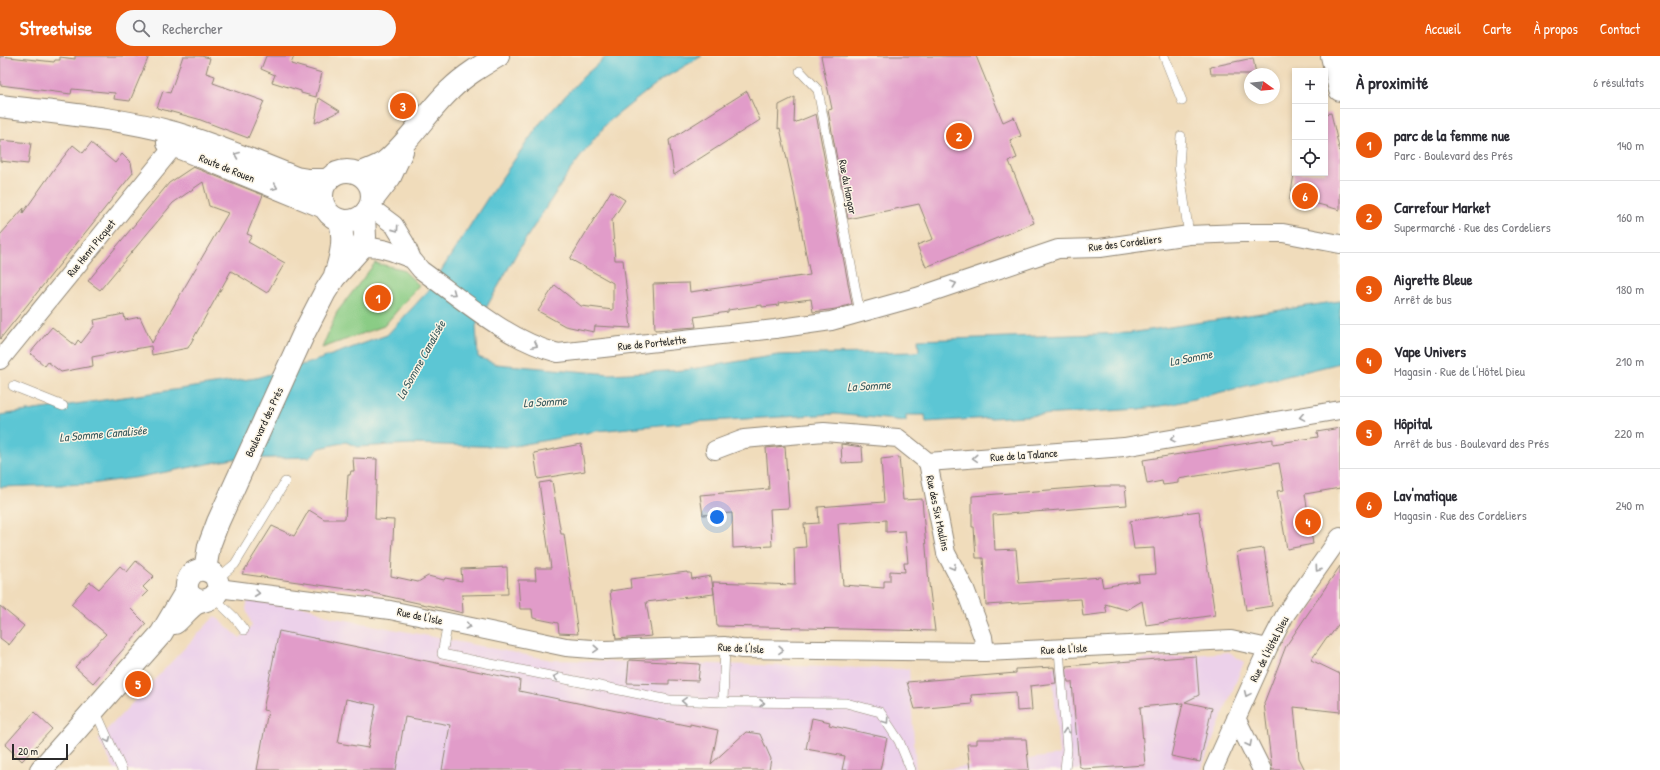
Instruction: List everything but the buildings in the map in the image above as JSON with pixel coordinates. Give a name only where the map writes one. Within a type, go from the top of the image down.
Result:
[{"type":"main road","points":[[360,174],[383,163],[407,141],[421,122],[450,90],[464,78],[498,56]]},
{"type":"main road","points":[[1332,56],[1340,90]]},
{"type":"main road","name":"Route de Rouen","points":[[0,106],[70,114],[131,124],[176,140],[332,214]]},
{"type":"main road","name":"Route de Rouen","points":[[176,140],[204,142],[296,178],[308,180],[328,180]]},
{"type":"main road","points":[[361,248],[365,237],[369,207],[371,187],[360,174],[350,171],[342,171],[328,180],[323,190],[322,200],[332,214],[354,221],[369,207],[390,177],[407,141]]},
{"type":"main road","name":"Boulevard des Prés","points":[[41,770],[161,634],[207,588],[209,546],[304,333],[334,278],[341,256],[343,242],[332,214]]},
{"type":"main road","name":"Boulevard des Prés","points":[[334,278],[361,248]]},
{"type":"street","name":"Rue Henri Picquet","points":[[0,360],[176,140]]},
{"type":"street","name":"Rue de Portelette","points":[[369,207],[394,225],[416,265]]},
{"type":"street","name":"Rue des Cordeliers","points":[[917,297],[1058,249],[1100,248],[1189,234],[1283,233],[1340,244]]},
{"type":"street","name":"Rue de Portelette","points":[[361,248],[370,246],[385,249],[416,265],[501,327],[539,348],[558,353],[775,329],[831,321],[917,297]]},
{"type":"street","name":"Rue de la Talance","points":[[928,462],[1124,447],[1340,410]]},
{"type":"street","points":[[715,450],[744,439],[824,432],[898,438],[928,462]]},
{"type":"street","name":"Rue des Six Moulins","points":[[928,462],[946,553],[965,589],[983,637],[985,652]]},
{"type":"street","name":"Rue de l'Hôtel Dieu","points":[[1214,770],[1268,648],[1285,615],[1340,537]]},
{"type":"street","name":"Rue de l'Isle","points":[[207,588],[349,604],[448,622],[566,647],[605,650],[725,646],[741,649],[985,652],[1059,650],[1137,644],[1231,640],[1268,648]]},
{"type":"street","points":[[1236,718],[1262,770]]},
{"type":"lane","points":[[1164,56],[1182,101]]},
{"type":"lane","name":"Rue du Hangar","points":[[800,71],[818,90],[860,313]]},
{"type":"lane","points":[[1181,136],[1179,166],[1189,234]]},
{"type":"lane","points":[[13,386],[62,406]]},
{"type":"lane","points":[[244,630],[207,588],[235,564],[285,482]]},
{"type":"lane","points":[[448,622],[442,654],[669,700],[846,703],[880,712],[898,740],[911,770]]},
{"type":"lane","points":[[723,702],[725,646]]},
{"type":"lane","points":[[1059,650],[1067,749],[1065,770]]},
{"type":"lane","points":[[94,710],[122,770]]},
{"type":"shaded area","points":[[248,599],[308,607],[331,617],[552,660],[909,669],[916,770],[115,770],[98,739],[215,616],[240,638],[252,626],[246,609]]},
{"type":"shaded area","points":[[1229,652],[1244,662],[1201,770],[938,770],[1059,755],[1052,667]]},
{"type":"green space","points":[[375,263],[402,269],[419,285],[384,326],[322,348],[337,312]]},
{"type":"water","points":[[607,56],[702,56],[661,80],[607,123],[571,169],[518,251],[476,326],[478,357],[496,364],[610,374],[685,370],[778,355],[916,352],[919,351],[918,340],[1130,333],[1340,301],[1340,363],[1173,404],[1140,409],[926,422],[925,415],[906,415],[906,421],[835,414],[691,422],[597,431],[509,447],[412,444],[357,447],[346,442],[320,448],[310,457],[233,459],[140,477],[90,484],[0,487],[0,415],[256,378],[312,362],[387,335],[428,291],[487,199],[541,122],[584,76]]},
{"type":"place","name":"Aigrette Bleue","points":[[403,106]]},
{"type":"place","name":"Carrefour Market","points":[[959,136]]},
{"type":"place","name":"Lav'matique","points":[[1305,196]]},
{"type":"place","name":"parc de la femme nue","points":[[378,298]]},
{"type":"place","name":"Vape Univers","points":[[1308,522]]},
{"type":"place","name":"Hôpital","points":[[138,684]]},
{"type":"water label","name":"La Somme","points":[[1191,358]]},
{"type":"water label","name":"La Somme Canalisée","points":[[421,360]]},
{"type":"water label","name":"La Somme","points":[[869,386]]},
{"type":"water label","name":"La Somme","points":[[545,402]]},
{"type":"water label","name":"La Somme Canalisée","points":[[103,434]]}]
